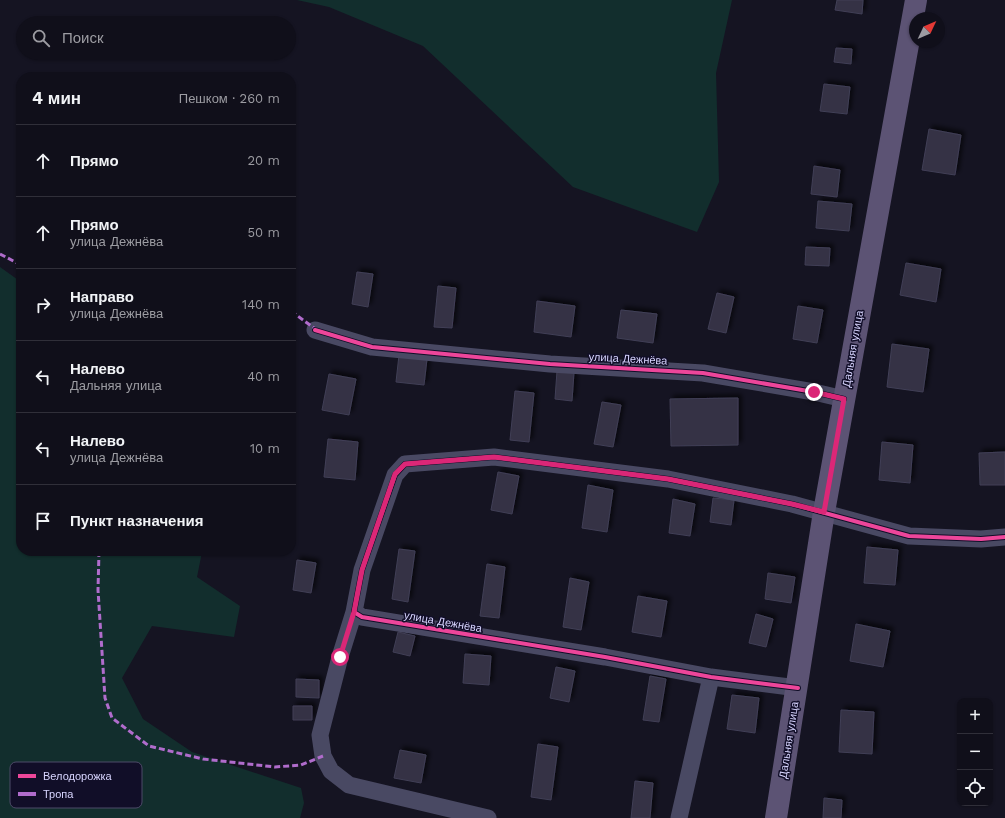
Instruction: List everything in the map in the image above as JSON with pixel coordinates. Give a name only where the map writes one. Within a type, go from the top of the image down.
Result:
[{"type":"main road","name":"Дальняя улица","points":[[776,818],[798,688],[824,512],[916,0]]},
{"type":"street","name":"улица Дежнёва","points":[[315,330],[372,347],[550,364],[703,372],[814,392],[844,399]]},
{"type":"street","points":[[488,818],[349,785],[331,771],[323,756],[320,735],[340,657],[354,612],[362,570],[395,474],[405,464],[494,457],[668,479],[792,504],[909,536],[982,539],[1005,537]]},
{"type":"street","name":"улица Дежнёва","points":[[354,612],[362,617],[377,620],[605,657],[711,677],[798,688]]},
{"type":"street","points":[[679,818],[711,677]]},
{"type":"green space","points":[[297,0],[732,0],[716,73],[719,182],[697,232],[573,187],[423,46],[329,7]]},
{"type":"green space","points":[[0,267],[16,278],[16,556],[201,556],[197,577],[240,606],[234,637],[152,626],[122,678],[143,719],[192,752],[301,788],[304,803],[300,818],[0,818]]},
{"type":"building","points":[[837,0],[863,0],[862,14],[835,10]]},
{"type":"building","points":[[836,48],[852,49],[851,64],[834,62]]},
{"type":"building","points":[[824,84],[850,87],[847,114],[820,111]]},
{"type":"building","points":[[929,129],[961,135],[955,175],[922,170]]},
{"type":"building","points":[[814,166],[840,170],[837,197],[811,194]]},
{"type":"building","points":[[818,201],[852,204],[849,231],[816,228]]},
{"type":"building","points":[[806,247],[830,248],[829,266],[805,265]]},
{"type":"building","points":[[906,263],[941,269],[936,302],[900,295]]},
{"type":"building","points":[[357,272],[373,274],[368,307],[352,304]]},
{"type":"building","points":[[438,286],[456,288],[452,328],[434,327]]},
{"type":"building","points":[[717,293],[734,297],[726,333],[708,329]]},
{"type":"building","points":[[537,301],[575,306],[571,337],[534,332]]},
{"type":"building","points":[[798,306],[823,310],[817,343],[793,339]]},
{"type":"building","points":[[621,310],[657,314],[653,343],[617,338]]},
{"type":"building","points":[[892,344],[929,349],[923,392],[887,387]]},
{"type":"building","points":[[399,355],[427,359],[424,385],[396,382]]},
{"type":"building","points":[[557,371],[574,372],[572,401],[555,399]]},
{"type":"building","points":[[329,374],[356,379],[349,415],[322,410]]},
{"type":"building","points":[[515,391],[534,393],[529,442],[510,440]]},
{"type":"building","points":[[738,398],[738,445],[671,446],[670,399]]},
{"type":"building","points":[[602,402],[621,405],[613,447],[594,444]]},
{"type":"building","points":[[328,439],[358,442],[355,480],[324,477]]},
{"type":"building","points":[[882,442],[913,445],[910,483],[879,480]]},
{"type":"building","points":[[1005,452],[1005,485],[980,485],[979,453]]},
{"type":"building","points":[[498,472],[519,476],[512,514],[491,510]]},
{"type":"building","points":[[588,485],[613,490],[607,532],[582,528]]},
{"type":"building","points":[[713,498],[734,500],[731,525],[710,522]]},
{"type":"building","points":[[673,499],[695,504],[690,536],[669,533]]},
{"type":"building","points":[[867,547],[898,550],[895,585],[864,583]]},
{"type":"building","points":[[399,549],[415,551],[408,602],[392,599]]},
{"type":"building","points":[[297,560],[316,563],[311,593],[293,590]]},
{"type":"building","points":[[487,564],[505,567],[499,618],[480,616]]},
{"type":"building","points":[[768,573],[795,577],[791,603],[765,599]]},
{"type":"building","points":[[570,578],[589,582],[581,630],[563,627]]},
{"type":"building","points":[[638,596],[667,601],[661,637],[632,632]]},
{"type":"building","points":[[756,614],[773,619],[766,647],[749,643]]},
{"type":"building","points":[[856,624],[890,631],[883,667],[850,661]]},
{"type":"building","points":[[398,632],[415,636],[410,656],[393,652]]},
{"type":"building","points":[[465,654],[491,656],[489,685],[463,683]]},
{"type":"building","points":[[556,667],[575,671],[569,702],[550,698]]},
{"type":"building","points":[[650,676],[666,679],[659,722],[643,720]]},
{"type":"building","points":[[296,679],[319,680],[319,698],[296,697]]},
{"type":"building","points":[[732,695],[759,698],[755,733],[727,729]]},
{"type":"building","points":[[293,706],[312,706],[312,720],[293,720]]},
{"type":"building","points":[[841,710],[874,712],[872,754],[839,752]]},
{"type":"building","points":[[538,744],[558,747],[551,800],[531,797]]},
{"type":"building","points":[[400,750],[426,755],[421,783],[394,778]]},
{"type":"building","points":[[635,781],[653,783],[650,818],[631,818]]},
{"type":"building","points":[[824,798],[842,800],[841,818],[823,818]]},
{"type":"marked path","points":[[0,254],[16,262]]},
{"type":"marked path","points":[[296,315],[318,331]]},
{"type":"marked path","points":[[99,556],[98,590],[105,698],[112,718],[149,746],[203,759],[275,767],[301,765],[323,756]]},
{"type":"cycle path","points":[[315,330],[372,347],[550,364],[703,373],[814,392],[844,399]]},
{"type":"cycle path","points":[[798,688],[711,677],[605,657],[362,617],[354,612],[362,570],[395,475],[405,464],[494,457],[668,479],[792,504],[909,536],[981,539],[1005,537]]},
{"type":"route","points":[[340,657],[354,612],[362,570],[395,474],[405,464],[494,457],[668,479],[792,504],[824,512],[844,399],[814,392]]}]
